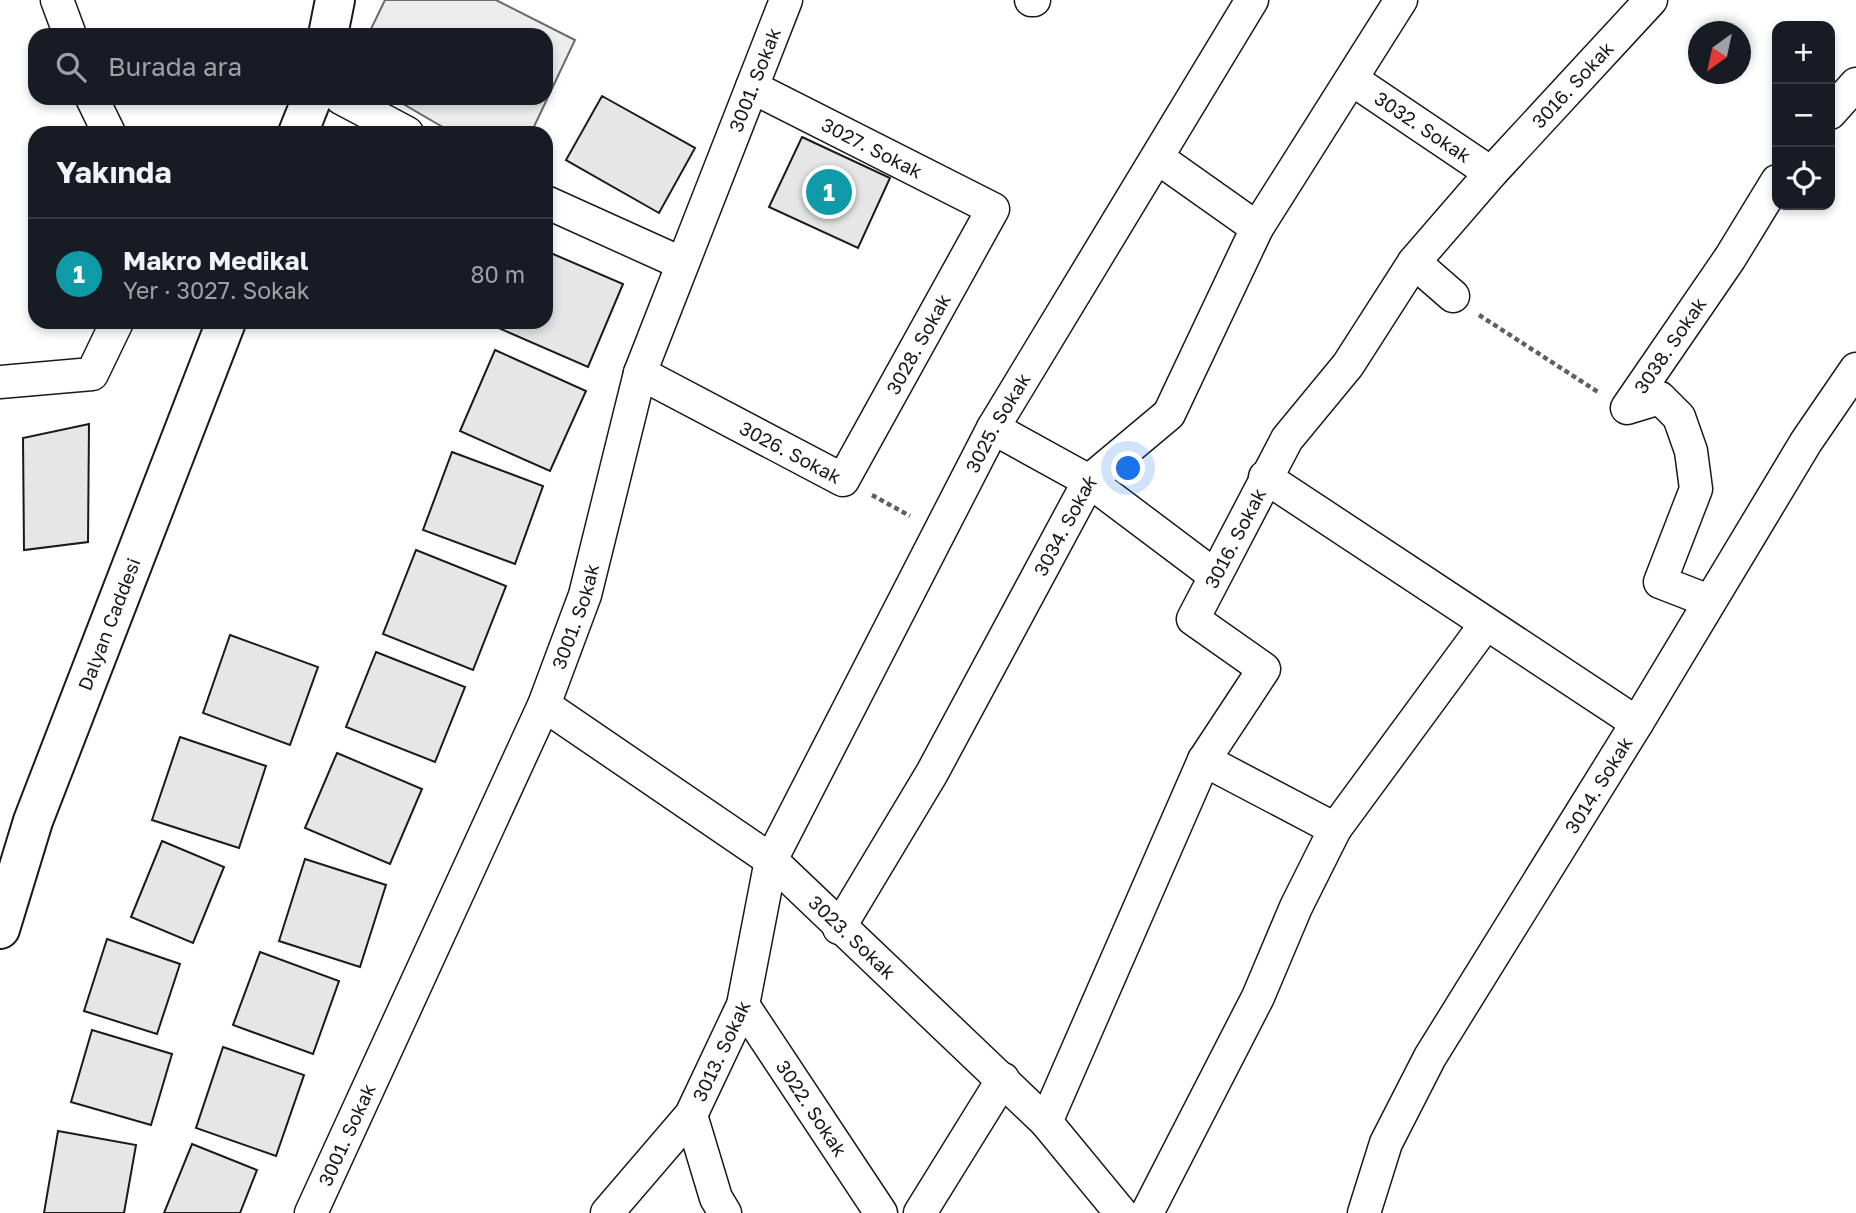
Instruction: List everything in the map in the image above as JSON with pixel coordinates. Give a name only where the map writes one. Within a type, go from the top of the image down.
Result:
[{"type":"street","points":[[57,0],[67,28]]},
{"type":"street","points":[[329,28],[335,0]]},
{"type":"street","name":"3001. Sokak","points":[[311,1213],[544,705],[585,595],[640,373],[786,0]]},
{"type":"street","name":"3025. Sokak","points":[[771,860],[993,428],[1252,0]]},
{"type":"street","name":"3034. Sokak","points":[[839,928],[932,773],[1089,481],[1169,414],[1257,228],[1353,80],[1401,0]]},
{"type":"street","name":"3016. Sokak","points":[[1046,1122],[1204,760],[1264,669],[1193,619],[1265,477],[1287,439],[1348,365],[1414,261],[1491,173],[1651,0]]},
{"type":"street","name":"3032. Sokak","points":[[1353,80],[1491,173]]},
{"type":"street","points":[[1835,107],[1856,84]]},
{"type":"street","name":"3027. Sokak","points":[[752,87],[993,209]]},
{"type":"street","points":[[95,105],[106,126]]},
{"type":"street","points":[[301,126],[309,105]]},
{"type":"street","points":[[354,105],[394,126]]},
{"type":"street","points":[[1158,158],[1257,228]]},
{"type":"street","name":"3038. Sokak","points":[[1709,601],[1660,582],[1696,489],[1690,451],[1679,418],[1660,398],[1627,408],[1730,258],[1772,189]]},
{"type":"street","points":[[553,205],[681,263]]},
{"type":"street","name":"3028. Sokak","points":[[843,480],[993,209]]},
{"type":"street","points":[[1414,261],[1463,303]]},
{"type":"street","points":[[0,382],[92,374],[114,329]]},
{"type":"street","name":"Dalyan Caddesi","points":[[0,929],[33,821],[223,329]]},
{"type":"street","name":"3014. Sokak","points":[[1364,1213],[1386,1143],[1430,1057],[1637,723],[1806,442],[1856,369]]},
{"type":"street","name":"3026. Sokak","points":[[640,373],[843,480]]},
{"type":"street","points":[[993,428],[1089,481],[1214,575]]},
{"type":"street","points":[[1265,477],[1637,723]]},
{"type":"street","points":[[1147,1213],[1258,998],[1296,907],[1335,829],[1485,625]]},
{"type":"street","name":"3023. Sokak","points":[[544,705],[771,860],[839,928],[1046,1122],[1122,1213]]},
{"type":"street","points":[[1204,760],[1335,829]]},
{"type":"street","name":"3013. Sokak","points":[[607,1213],[691,1115],[743,1005],[771,860]]},
{"type":"street","name":"3022. Sokak","points":[[743,1005],[881,1213]]},
{"type":"street","points":[[920,1213],[1003,1079]]},
{"type":"street","points":[[691,1115],[716,1198],[725,1213]]},
{"type":"path","points":[[1463,303],[1571,376]]},
{"type":"path","name":"3026. Sokak","points":[[843,480],[939,531]]},
{"type":"shaded area","points":[[385,0],[496,0],[551,28],[371,28]]},
{"type":"shaded area","points":[[553,29],[575,40],[553,86]]},
{"type":"shaded area","points":[[405,105],[544,105],[534,126],[441,126]]},
{"type":"building","points":[[602,96],[695,148],[659,213],[566,160]]},
{"type":"building","points":[[802,137],[890,178],[858,248],[769,207]]},
{"type":"building","points":[[553,254],[623,284],[588,367],[501,329],[553,329]]},
{"type":"building","points":[[495,350],[586,391],[550,471],[460,431]]},
{"type":"building","points":[[89,424],[88,542],[24,550],[23,438]]},
{"type":"building","points":[[452,452],[543,486],[515,564],[423,530]]},
{"type":"building","points":[[416,550],[506,586],[473,670],[383,634]]},
{"type":"building","points":[[230,635],[318,667],[290,745],[203,713]]},
{"type":"building","points":[[376,652],[465,687],[435,762],[346,727]]},
{"type":"building","points":[[180,737],[266,766],[239,848],[152,820]]},
{"type":"building","points":[[337,753],[422,789],[390,864],[305,828]]},
{"type":"building","points":[[162,841],[224,867],[193,943],[131,917]]},
{"type":"building","points":[[305,859],[386,885],[360,967],[279,941]]},
{"type":"building","points":[[107,939],[180,964],[157,1034],[84,1011]]},
{"type":"building","points":[[260,952],[339,981],[313,1054],[233,1025]]},
{"type":"building","points":[[92,1030],[172,1054],[151,1125],[71,1102]]},
{"type":"building","points":[[223,1047],[304,1075],[276,1156],[196,1128]]},
{"type":"building","points":[[58,1131],[136,1145],[124,1213],[44,1213]]},
{"type":"building","points":[[192,1144],[257,1170],[240,1213],[164,1213]]},
{"type":"place","name":"Makro Medikal","points":[[829,192]]}]
